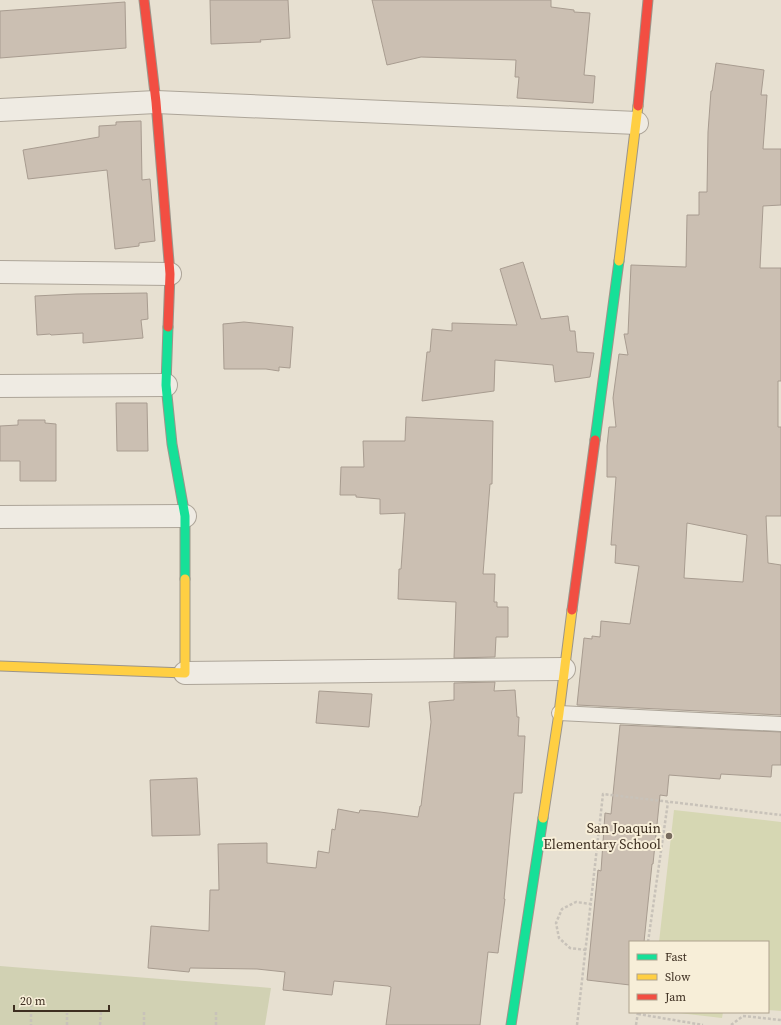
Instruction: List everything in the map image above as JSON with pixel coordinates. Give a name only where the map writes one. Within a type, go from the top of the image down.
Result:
[{"type":"street","points":[[144,0],[156,102],[170,274],[166,385],[172,444],[185,516],[185,673]]},
{"type":"street","points":[[511,1025],[560,713],[564,669],[637,122],[648,0]]},
{"type":"street","points":[[0,110],[156,102],[637,122]]},
{"type":"street","points":[[0,272],[170,274]]},
{"type":"street","points":[[0,386],[166,385]]},
{"type":"street","points":[[0,517],[185,516]]},
{"type":"street","points":[[0,666],[185,673],[564,669]]},
{"type":"lane","points":[[560,713],[781,724]]},
{"type":"path","points":[[577,1025],[604,794],[781,815]]},
{"type":"path","points":[[648,941],[668,802]]},
{"type":"path","points":[[586,950],[570,948],[559,938],[556,923],[562,909],[576,902],[591,904]]},
{"type":"path","points":[[31,1004],[31,1025]]},
{"type":"path","points":[[144,1010],[144,1025]]},
{"type":"path","points":[[216,1011],[216,1025]]},
{"type":"path","points":[[100,1012],[100,1025]]},
{"type":"path","points":[[67,1013],[67,1025]]},
{"type":"path","points":[[636,1025],[638,1013],[703,1025]]},
{"type":"path","points":[[731,1025],[743,1016],[781,1020]]},
{"type":"green space","points":[[674,810],[781,822],[781,1011],[769,1010],[769,941],[659,941]]},
{"type":"green space","points":[[0,966],[271,988],[265,1025],[0,1025]]},
{"type":"green space","points":[[679,1013],[723,1013],[722,1018]]},
{"type":"building","points":[[210,0],[288,0],[290,38],[260,40],[261,42],[211,44]]},
{"type":"building","points":[[372,0],[551,0],[551,7],[574,10],[574,12],[590,13],[584,75],[595,76],[593,103],[517,98],[519,77],[515,77],[516,60],[421,57],[387,65]]},
{"type":"building","points":[[125,2],[126,48],[0,58],[0,11]]},
{"type":"building","points":[[716,63],[764,70],[761,95],[767,95],[763,149],[781,149],[781,205],[763,206],[760,268],[781,268],[781,381],[778,381],[778,427],[781,427],[781,516],[766,516],[768,563],[781,565],[781,715],[577,705],[584,638],[592,639],[592,636],[600,637],[601,621],[630,624],[639,566],[615,563],[616,545],[611,545],[616,477],[607,477],[607,446],[609,427],[616,427],[613,398],[619,354],[628,355],[624,334],[628,334],[631,265],[686,267],[687,215],[699,215],[699,192],[707,192],[708,132]],"holes":[[[687,523],[747,535],[743,582],[684,578]]]},
{"type":"building","points":[[141,121],[142,180],[150,179],[155,241],[139,243],[139,246],[115,249],[107,170],[28,179],[23,150],[99,137],[99,126],[116,125],[116,122]]},
{"type":"building","points":[[523,262],[541,319],[568,316],[570,331],[575,331],[577,352],[594,353],[590,377],[555,382],[553,365],[495,360],[494,391],[422,401],[427,352],[430,352],[432,329],[452,331],[452,323],[517,325],[500,269]]},
{"type":"building","points":[[147,293],[148,319],[141,320],[143,338],[83,343],[83,333],[37,335],[35,296]]},
{"type":"building","points":[[244,322],[293,327],[290,368],[279,367],[279,371],[266,369],[224,369],[223,324]]},
{"type":"building","points":[[116,403],[147,403],[148,451],[117,451]]},
{"type":"building","points":[[406,417],[493,421],[492,484],[490,484],[483,574],[495,574],[494,602],[497,602],[497,607],[508,607],[508,637],[496,637],[495,657],[454,658],[456,602],[398,599],[399,569],[401,569],[405,513],[380,514],[380,499],[356,497],[356,495],[340,495],[341,467],[364,467],[363,441],[405,441]]},
{"type":"building","points":[[18,420],[45,420],[45,423],[56,424],[56,481],[20,481],[20,461],[0,461],[0,426],[18,425]]},
{"type":"building","points":[[495,682],[494,691],[515,690],[517,717],[519,717],[518,736],[525,736],[522,793],[514,793],[505,899],[498,953],[488,952],[480,1025],[386,1025],[391,987],[388,986],[334,981],[332,995],[283,990],[285,972],[257,969],[190,968],[189,972],[148,968],[151,926],[209,931],[210,890],[219,890],[218,844],[267,843],[267,863],[316,868],[318,851],[329,853],[332,829],[335,830],[338,809],[359,813],[360,810],[418,817],[421,806],[431,722],[429,702],[454,700],[454,683]]},
{"type":"building","points":[[319,691],[372,694],[369,727],[316,723]]},
{"type":"building","points":[[620,725],[781,732],[781,765],[772,765],[771,777],[721,774],[720,779],[669,775],[667,796],[660,795],[644,941],[629,941],[629,985],[587,980],[598,870],[601,871],[605,813],[611,814]]},
{"type":"building","points":[[197,778],[200,835],[152,836],[150,780]]},
{"type":"traffic: fast","points":[[595,440],[619,261]]},
{"type":"traffic: fast","points":[[168,327],[166,385],[172,444],[185,516],[185,579]]},
{"type":"traffic: fast","points":[[511,1025],[543,818]]},
{"type":"traffic: slow","points":[[619,261],[638,106]]},
{"type":"traffic: slow","points":[[0,666],[185,673],[185,579]]},
{"type":"traffic: slow","points":[[543,818],[559,713],[572,610]]},
{"type":"traffic: jam","points":[[144,0],[156,102],[170,274],[168,327]]},
{"type":"traffic: jam","points":[[638,106],[648,0]]},
{"type":"traffic: jam","points":[[572,610],[595,440]]},
{"type":"place","name":"San Joaquin Elementary School","points":[[669,836]]}]
